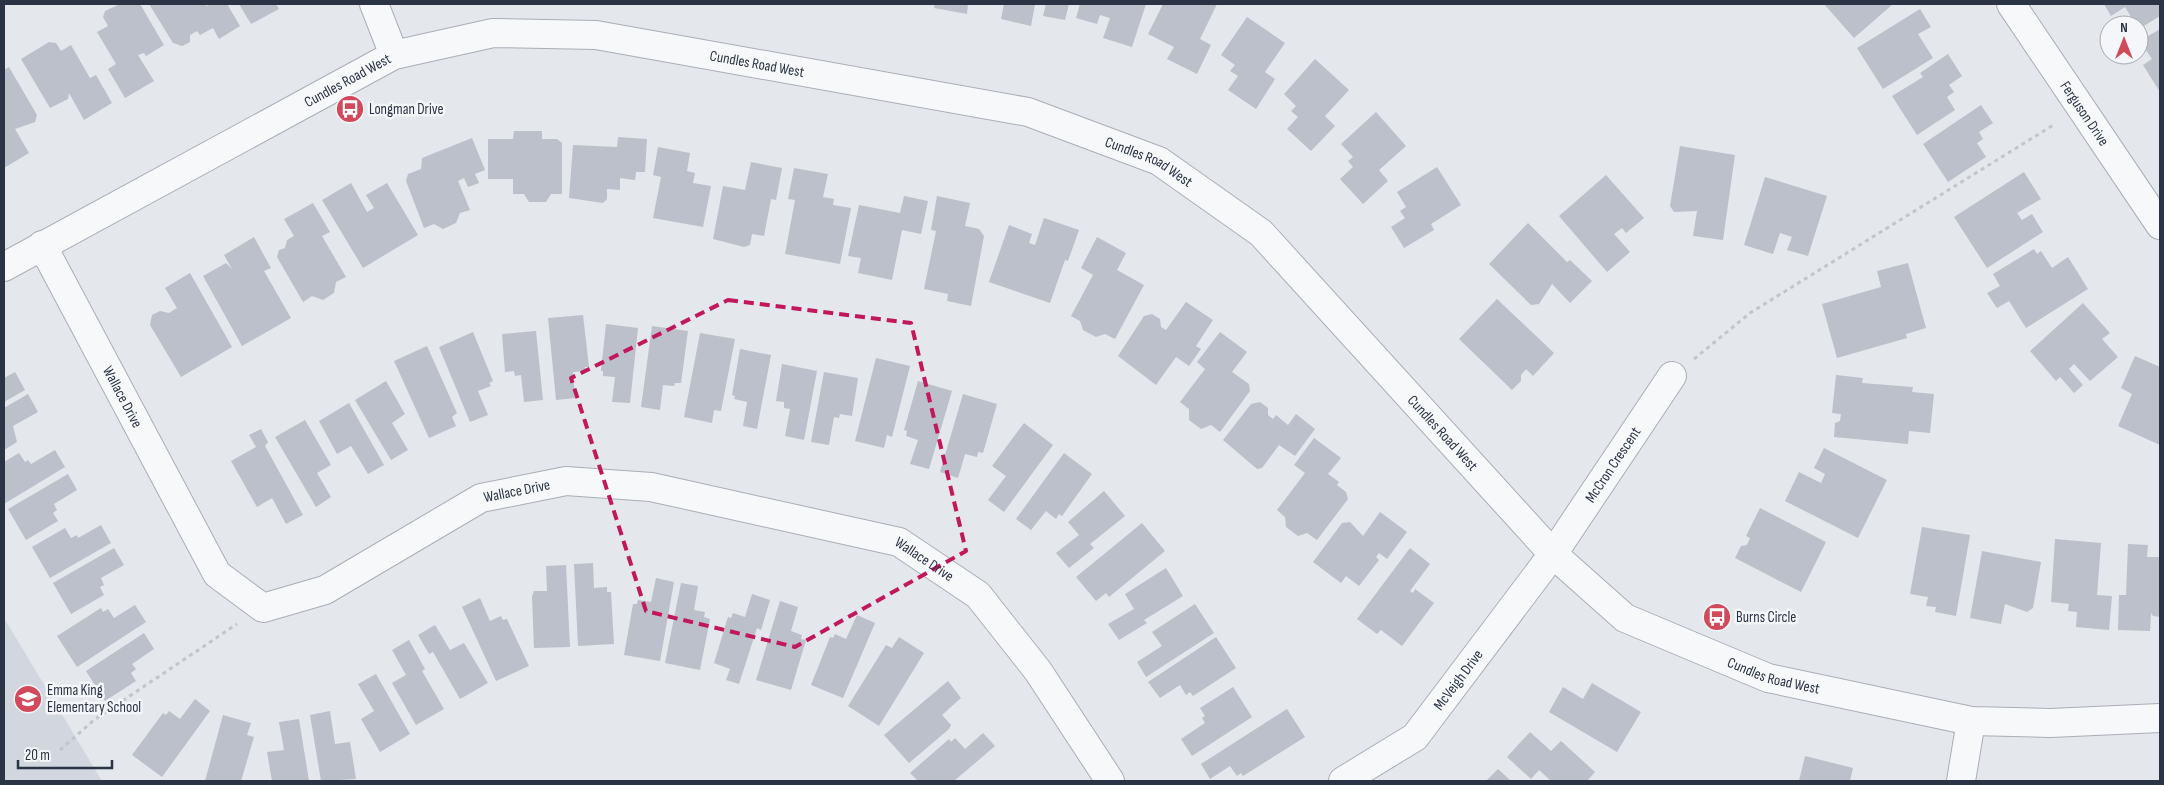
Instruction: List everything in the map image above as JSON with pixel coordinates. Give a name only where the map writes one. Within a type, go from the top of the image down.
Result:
[{"type":"street","points":[[374,4],[394,55]]},
{"type":"street","name":"Ferguson Drive","points":[[2011,4],[2160,225]]},
{"type":"street","name":"Cundles Road West","points":[[4,267],[394,55],[493,33],[596,35],[1028,112],[1159,161],[1261,233],[1554,554],[1625,618],[1768,678],[1971,721],[2051,724],[2160,718]]},
{"type":"street","name":"Wallace Drive","points":[[42,245],[217,574],[263,608],[325,590],[481,498],[566,481],[651,487],[899,542],[978,595],[1038,671],[1110,781]]},
{"type":"street","name":"McCron Crescent","points":[[1554,554],[1672,376]]},
{"type":"street","name":"McVeigh Drive","points":[[1343,781],[1415,737],[1554,554]]},
{"type":"street","points":[[1961,781],[1971,721]]},
{"type":"path","points":[[1672,376],[1750,313],[2081,108]]},
{"type":"path","points":[[60,750],[94,720],[263,608]]},
{"type":"highlighted area","points":[[728,300],[911,323],[966,551],[795,647],[646,611],[571,378]]},
{"type":"shaded area","name":"Emma King Elementary School","points":[[4,618],[102,781],[4,781]]},
{"type":"building","points":[[120,4],[140,4],[164,45],[146,56],[144,53],[138,55],[154,81],[125,98],[108,69],[116,64],[97,32],[108,26],[103,17],[105,11]]},
{"type":"building","points":[[149,4],[205,4],[207,6],[211,4],[227,4],[240,26],[219,39],[213,28],[200,35],[197,31],[190,35],[190,42],[182,46],[173,43]]},
{"type":"building","points":[[239,4],[276,4],[279,9],[251,24]]},
{"type":"building","points":[[935,4],[968,4],[967,14],[934,8]]},
{"type":"building","points":[[1004,4],[1035,4],[1031,26],[1001,19]]},
{"type":"building","points":[[1046,4],[1069,4],[1065,20],[1043,16]]},
{"type":"building","points":[[1080,4],[1146,4],[1132,47],[1103,38],[1110,18],[1100,15],[1097,24],[1076,18]]},
{"type":"building","points":[[1163,4],[1217,4],[1200,39],[1211,45],[1197,74],[1167,59],[1174,47],[1148,34]]},
{"type":"building","points":[[1824,4],[1893,4],[1854,38]]},
{"type":"building","points":[[2104,4],[2160,4],[2160,16],[2149,23],[2149,15],[2130,15],[2125,7],[2110,15]]},
{"type":"building","points":[[1920,9],[1931,27],[1918,34],[1933,58],[1883,89],[1857,48]]},
{"type":"building","points":[[1247,17],[1285,43],[1265,72],[1275,79],[1256,109],[1228,90],[1238,76],[1230,71],[1235,65],[1221,55]]},
{"type":"building","points":[[2160,29],[2160,92],[2143,65],[2149,65],[2149,61],[2152,59],[2149,54],[2149,36]]},
{"type":"building","points":[[49,42],[56,43],[61,51],[71,45],[90,78],[96,75],[112,103],[84,120],[69,93],[68,99],[50,108],[21,59]]},
{"type":"building","points":[[1948,54],[1962,76],[1949,85],[1954,92],[1947,97],[1955,110],[1917,135],[1892,96],[1923,77],[1920,73]]},
{"type":"building","points":[[1315,59],[1349,90],[1325,116],[1335,126],[1311,151],[1287,129],[1298,117],[1291,111],[1296,106],[1284,94]]},
{"type":"building","points":[[9,67],[37,115],[35,122],[15,129],[29,153],[4,168],[4,70]]},
{"type":"building","points":[[1981,105],[1993,123],[1979,132],[1983,139],[1977,143],[1986,157],[1948,182],[1923,144]]},
{"type":"building","points":[[1376,112],[1406,146],[1379,170],[1388,181],[1363,204],[1340,179],[1353,167],[1348,161],[1353,157],[1341,144]]},
{"type":"building","points":[[514,131],[542,131],[542,139],[557,139],[562,143],[562,194],[551,194],[546,202],[529,202],[524,194],[513,194],[513,179],[488,179],[488,139],[513,139]]},
{"type":"building","points":[[618,137],[647,139],[645,172],[636,172],[635,180],[620,178],[620,190],[607,189],[607,199],[603,203],[569,198],[573,145],[617,147]]},
{"type":"building","points":[[472,138],[485,170],[475,174],[479,183],[468,187],[464,178],[458,181],[470,210],[460,213],[456,223],[443,229],[434,224],[424,228],[406,181],[408,174],[421,169],[422,158]]},
{"type":"building","points":[[1680,146],[1735,155],[1723,240],[1693,236],[1697,211],[1674,212],[1670,206]]},
{"type":"building","points":[[658,147],[690,153],[687,171],[695,173],[693,183],[711,186],[703,227],[653,218],[661,177],[653,175]]},
{"type":"building","points":[[751,162],[782,168],[776,200],[771,199],[764,236],[752,234],[750,245],[744,247],[713,239],[723,186],[745,190]]},
{"type":"building","points":[[1437,167],[1461,205],[1431,224],[1434,230],[1404,248],[1391,227],[1405,218],[1400,211],[1406,207],[1397,192]]},
{"type":"building","points":[[794,168],[828,174],[823,197],[834,199],[833,205],[851,208],[840,264],[785,254],[795,200],[788,199]]},
{"type":"building","points":[[2024,172],[2041,199],[2017,213],[2022,220],[2032,214],[2043,232],[1987,268],[1954,217]]},
{"type":"building","points":[[1606,175],[1644,218],[1626,233],[1622,228],[1614,234],[1630,252],[1607,272],[1559,216]]},
{"type":"building","points":[[1765,177],[1827,196],[1808,256],[1787,250],[1792,237],[1780,233],[1773,254],[1744,245]]},
{"type":"building","points":[[351,183],[367,212],[374,208],[366,195],[387,183],[418,235],[363,268],[322,200]]},
{"type":"building","points":[[904,196],[928,201],[921,234],[902,230],[892,280],[858,273],[861,258],[848,256],[859,205],[900,213]]},
{"type":"building","points":[[937,196],[970,203],[965,226],[979,229],[984,236],[971,306],[947,301],[948,294],[924,289],[936,231],[931,230]]},
{"type":"building","points":[[313,203],[330,232],[322,236],[346,277],[336,282],[334,293],[323,300],[312,296],[303,302],[277,257],[279,250],[285,248],[287,240],[294,236],[284,219]]},
{"type":"building","points":[[1044,218],[1079,230],[1068,261],[1065,260],[1050,303],[989,282],[1009,225],[1032,234],[1029,243],[1035,245]]},
{"type":"building","points":[[1528,223],[1567,262],[1570,260],[1592,281],[1570,303],[1552,284],[1539,304],[1531,305],[1489,264]]},
{"type":"building","points":[[254,237],[271,268],[264,271],[291,318],[242,346],[203,276],[226,263],[232,269],[224,255]]},
{"type":"building","points":[[1097,237],[1126,253],[1117,270],[1144,285],[1115,339],[1105,334],[1096,337],[1083,330],[1080,321],[1071,316],[1093,275],[1081,268]]},
{"type":"building","points":[[2034,249],[2037,254],[2041,251],[2052,268],[2068,257],[2088,289],[2026,328],[2009,301],[1997,308],[1987,293],[2000,286],[1993,274]]},
{"type":"building","points":[[1908,263],[1926,328],[1906,334],[1907,338],[1837,358],[1822,304],[1881,287],[1877,271]]},
{"type":"building","points":[[190,273],[232,347],[181,377],[150,325],[152,315],[160,311],[169,313],[177,308],[165,288]]},
{"type":"building","points":[[1497,299],[1554,353],[1533,376],[1526,369],[1521,375],[1521,381],[1512,390],[1459,339]]},
{"type":"building","points":[[1186,302],[1213,320],[1196,346],[1201,349],[1189,366],[1176,357],[1156,385],[1118,356],[1144,316],[1152,314],[1160,319],[1161,327],[1166,330]]},
{"type":"building","points":[[2083,303],[2110,333],[2102,339],[2118,357],[2090,381],[2074,364],[2069,369],[2083,385],[2074,393],[2060,377],[2056,381],[2030,351]]},
{"type":"building","points":[[583,315],[589,367],[585,367],[585,371],[573,372],[575,398],[556,400],[548,318]]},
{"type":"building","points":[[606,324],[638,328],[630,403],[612,402],[615,377],[603,376],[603,371],[601,371]]},
{"type":"building","points":[[652,326],[688,331],[681,383],[675,383],[674,386],[663,385],[660,410],[641,407]]},
{"type":"building","points":[[536,331],[543,400],[524,402],[521,375],[515,376],[514,371],[505,372],[502,334]]},
{"type":"building","points":[[473,332],[493,381],[489,383],[491,386],[478,391],[488,415],[470,422],[439,347]]},
{"type":"building","points":[[1220,332],[1247,352],[1232,372],[1249,384],[1250,391],[1220,432],[1211,425],[1201,429],[1189,420],[1189,409],[1180,402],[1205,369],[1197,362]]},
{"type":"building","points":[[700,333],[735,339],[721,411],[714,410],[712,423],[684,417]]},
{"type":"building","points":[[427,346],[457,413],[452,417],[456,426],[429,438],[394,361]]},
{"type":"building","points":[[740,349],[771,355],[757,429],[743,426],[747,402],[734,399],[735,396],[732,395]]},
{"type":"building","points":[[2135,356],[2160,367],[2160,445],[2118,426],[2132,394],[2121,388]]},
{"type":"building","points":[[876,358],[910,366],[892,437],[887,435],[884,448],[855,441]]},
{"type":"building","points":[[782,364],[817,371],[804,440],[785,436],[790,409],[784,408],[784,402],[776,401]]},
{"type":"building","points":[[15,372],[25,390],[4,402],[4,378]]},
{"type":"building","points":[[824,372],[858,378],[852,416],[840,414],[839,418],[834,417],[829,445],[811,442]]},
{"type":"building","points":[[1836,375],[1863,378],[1862,383],[1913,387],[1912,392],[1934,394],[1930,433],[1909,431],[1908,444],[1834,437],[1835,423],[1840,421],[1841,414],[1832,413]]},
{"type":"building","points":[[386,381],[405,414],[392,423],[408,450],[391,460],[355,400]]},
{"type":"building","points":[[918,381],[952,391],[929,469],[910,464],[918,440],[906,436],[907,431],[904,430]]},
{"type":"building","points":[[28,394],[38,412],[13,426],[17,442],[4,450],[4,408]]},
{"type":"building","points":[[963,394],[997,404],[983,453],[978,452],[977,457],[965,454],[958,478],[940,472]]},
{"type":"building","points":[[1260,402],[1268,408],[1268,415],[1273,419],[1276,415],[1288,425],[1296,414],[1315,429],[1295,456],[1279,445],[1262,468],[1257,469],[1223,440],[1251,404]]},
{"type":"building","points":[[349,403],[384,465],[368,474],[351,446],[337,454],[319,421]]},
{"type":"building","points":[[305,420],[331,465],[317,473],[331,497],[316,507],[275,437]]},
{"type":"building","points":[[1024,423],[1053,445],[1004,512],[988,500],[1006,476],[992,466]]},
{"type":"building","points":[[261,429],[268,442],[265,446],[303,515],[286,524],[272,498],[257,507],[231,461],[256,447],[249,435]]},
{"type":"building","points":[[1314,438],[1341,458],[1328,474],[1339,482],[1337,485],[1346,492],[1348,499],[1317,540],[1307,533],[1298,536],[1286,527],[1285,517],[1277,510],[1305,473],[1294,465]]},
{"type":"building","points":[[1824,448],[1887,480],[1858,538],[1785,501],[1799,472],[1821,483],[1825,474],[1814,468]]},
{"type":"building","points":[[55,450],[65,467],[4,504],[4,462],[19,453],[25,462],[28,460],[31,464]]},
{"type":"building","points":[[1064,453],[1092,474],[1062,516],[1059,514],[1056,519],[1046,511],[1031,530],[1016,519]]},
{"type":"building","points":[[68,474],[77,490],[54,504],[57,510],[53,513],[58,521],[26,540],[8,509]]},
{"type":"building","points":[[1104,491],[1125,516],[1090,544],[1094,548],[1069,568],[1056,553],[1079,535],[1068,522]]},
{"type":"building","points":[[1760,508],[1826,542],[1801,592],[1735,558],[1741,546],[1747,545],[1750,538],[1746,536]]},
{"type":"building","points":[[1380,512],[1407,532],[1387,559],[1379,553],[1376,557],[1379,560],[1359,586],[1346,576],[1341,583],[1313,562],[1342,523],[1350,522],[1363,536]]},
{"type":"building","points":[[1142,523],[1165,551],[1109,597],[1106,593],[1096,601],[1076,577]]},
{"type":"building","points":[[101,525],[111,543],[50,578],[32,547],[65,528],[71,538],[77,535],[78,538]]},
{"type":"building","points":[[1922,527],[1970,535],[1956,616],[1935,612],[1936,607],[1926,606],[1928,597],[1910,594]]},
{"type":"building","points":[[2055,539],[2101,543],[2097,595],[2112,596],[2109,630],[2076,627],[2077,612],[2068,611],[2069,604],[2051,602]]},
{"type":"building","points":[[2128,544],[2148,545],[2147,557],[2160,557],[2160,617],[2153,616],[2151,613],[2150,631],[2118,630],[2119,595],[2126,595]]},
{"type":"building","points":[[114,548],[124,565],[101,578],[104,585],[100,587],[104,595],[71,614],[53,583]]},
{"type":"building","points":[[1410,548],[1430,564],[1410,591],[1413,593],[1415,589],[1434,603],[1402,646],[1381,630],[1377,634],[1357,619]]},
{"type":"building","points":[[1982,551],[2041,562],[2033,608],[2027,612],[2005,604],[2001,624],[1970,618]]},
{"type":"building","points":[[593,563],[594,588],[607,587],[607,592],[611,592],[614,644],[578,646],[574,564]]},
{"type":"building","points":[[566,565],[570,647],[534,648],[532,596],[534,591],[547,591],[546,566]]},
{"type":"building","points":[[1166,568],[1183,596],[1144,620],[1147,623],[1119,640],[1108,624],[1134,609],[1125,594]]},
{"type":"building","points":[[656,578],[674,582],[660,661],[624,655],[633,604],[637,604],[638,600],[651,602]]},
{"type":"building","points":[[681,583],[698,586],[694,610],[705,612],[704,617],[710,619],[700,670],[665,663]]},
{"type":"building","points":[[752,594],[770,600],[761,630],[757,628],[739,684],[726,680],[730,669],[714,663],[728,617],[731,618],[733,613],[745,617]]},
{"type":"building","points":[[480,598],[490,621],[501,616],[503,620],[507,619],[529,666],[496,681],[462,607]]},
{"type":"building","points":[[780,601],[798,607],[791,631],[802,635],[801,639],[806,640],[791,690],[756,680]]},
{"type":"building","points":[[1195,604],[1214,633],[1146,677],[1137,662],[1162,646],[1152,632]]},
{"type":"building","points":[[135,605],[146,622],[77,667],[57,636],[101,608],[103,612],[108,609],[114,618]]},
{"type":"building","points":[[857,615],[875,623],[843,698],[811,685],[830,637],[833,638],[835,634],[846,639]]},
{"type":"building","points":[[435,625],[450,650],[464,643],[488,683],[460,699],[433,652],[429,654],[418,635]]},
{"type":"building","points":[[144,633],[154,649],[132,664],[136,669],[131,673],[136,681],[105,701],[86,671]]},
{"type":"building","points":[[899,637],[924,653],[879,726],[848,706],[886,645],[892,648]]},
{"type":"building","points":[[1216,637],[1236,668],[1193,696],[1190,692],[1186,695],[1180,685],[1160,698],[1148,682]]},
{"type":"building","points":[[409,640],[425,669],[422,671],[444,709],[416,725],[392,683],[406,675],[392,650]]},
{"type":"building","points":[[376,674],[410,734],[380,752],[361,719],[374,711],[358,684]]},
{"type":"building","points":[[948,681],[961,698],[942,715],[951,725],[949,729],[909,763],[884,735]]},
{"type":"building","points":[[1592,683],[1641,712],[1617,752],[1549,712],[1563,687],[1583,699]]},
{"type":"building","points":[[1233,687],[1252,717],[1192,756],[1181,739],[1205,723],[1202,718],[1205,716],[1200,708]]},
{"type":"building","points":[[195,699],[210,711],[162,777],[132,755],[163,713],[166,715],[169,711],[180,719]]},
{"type":"building","points":[[1287,709],[1305,737],[1243,776],[1241,773],[1237,776],[1230,766],[1210,779],[1201,764]]},
{"type":"building","points":[[330,711],[335,744],[350,742],[356,779],[321,781],[310,715]]},
{"type":"building","points":[[223,715],[251,723],[247,735],[254,737],[241,781],[205,781]]},
{"type":"building","points":[[299,719],[309,781],[272,781],[267,752],[284,750],[279,722]]},
{"type":"building","points":[[1530,732],[1551,751],[1561,741],[1595,772],[1587,781],[1551,781],[1539,770],[1531,779],[1507,757]]},
{"type":"building","points":[[983,733],[995,746],[954,781],[918,781],[910,773],[949,739],[951,742],[955,738],[965,749]]},
{"type":"building","points":[[1805,756],[1853,768],[1850,781],[1799,781]]},
{"type":"building","points":[[1498,769],[1511,781],[1486,781]]},
{"type":"place","name":"Longman Drive","points":[[350,109]]},
{"type":"place","name":"Burns Circle","points":[[1717,617]]},
{"type":"place","name":"Emma King Elementary School","points":[[28,699]]}]
